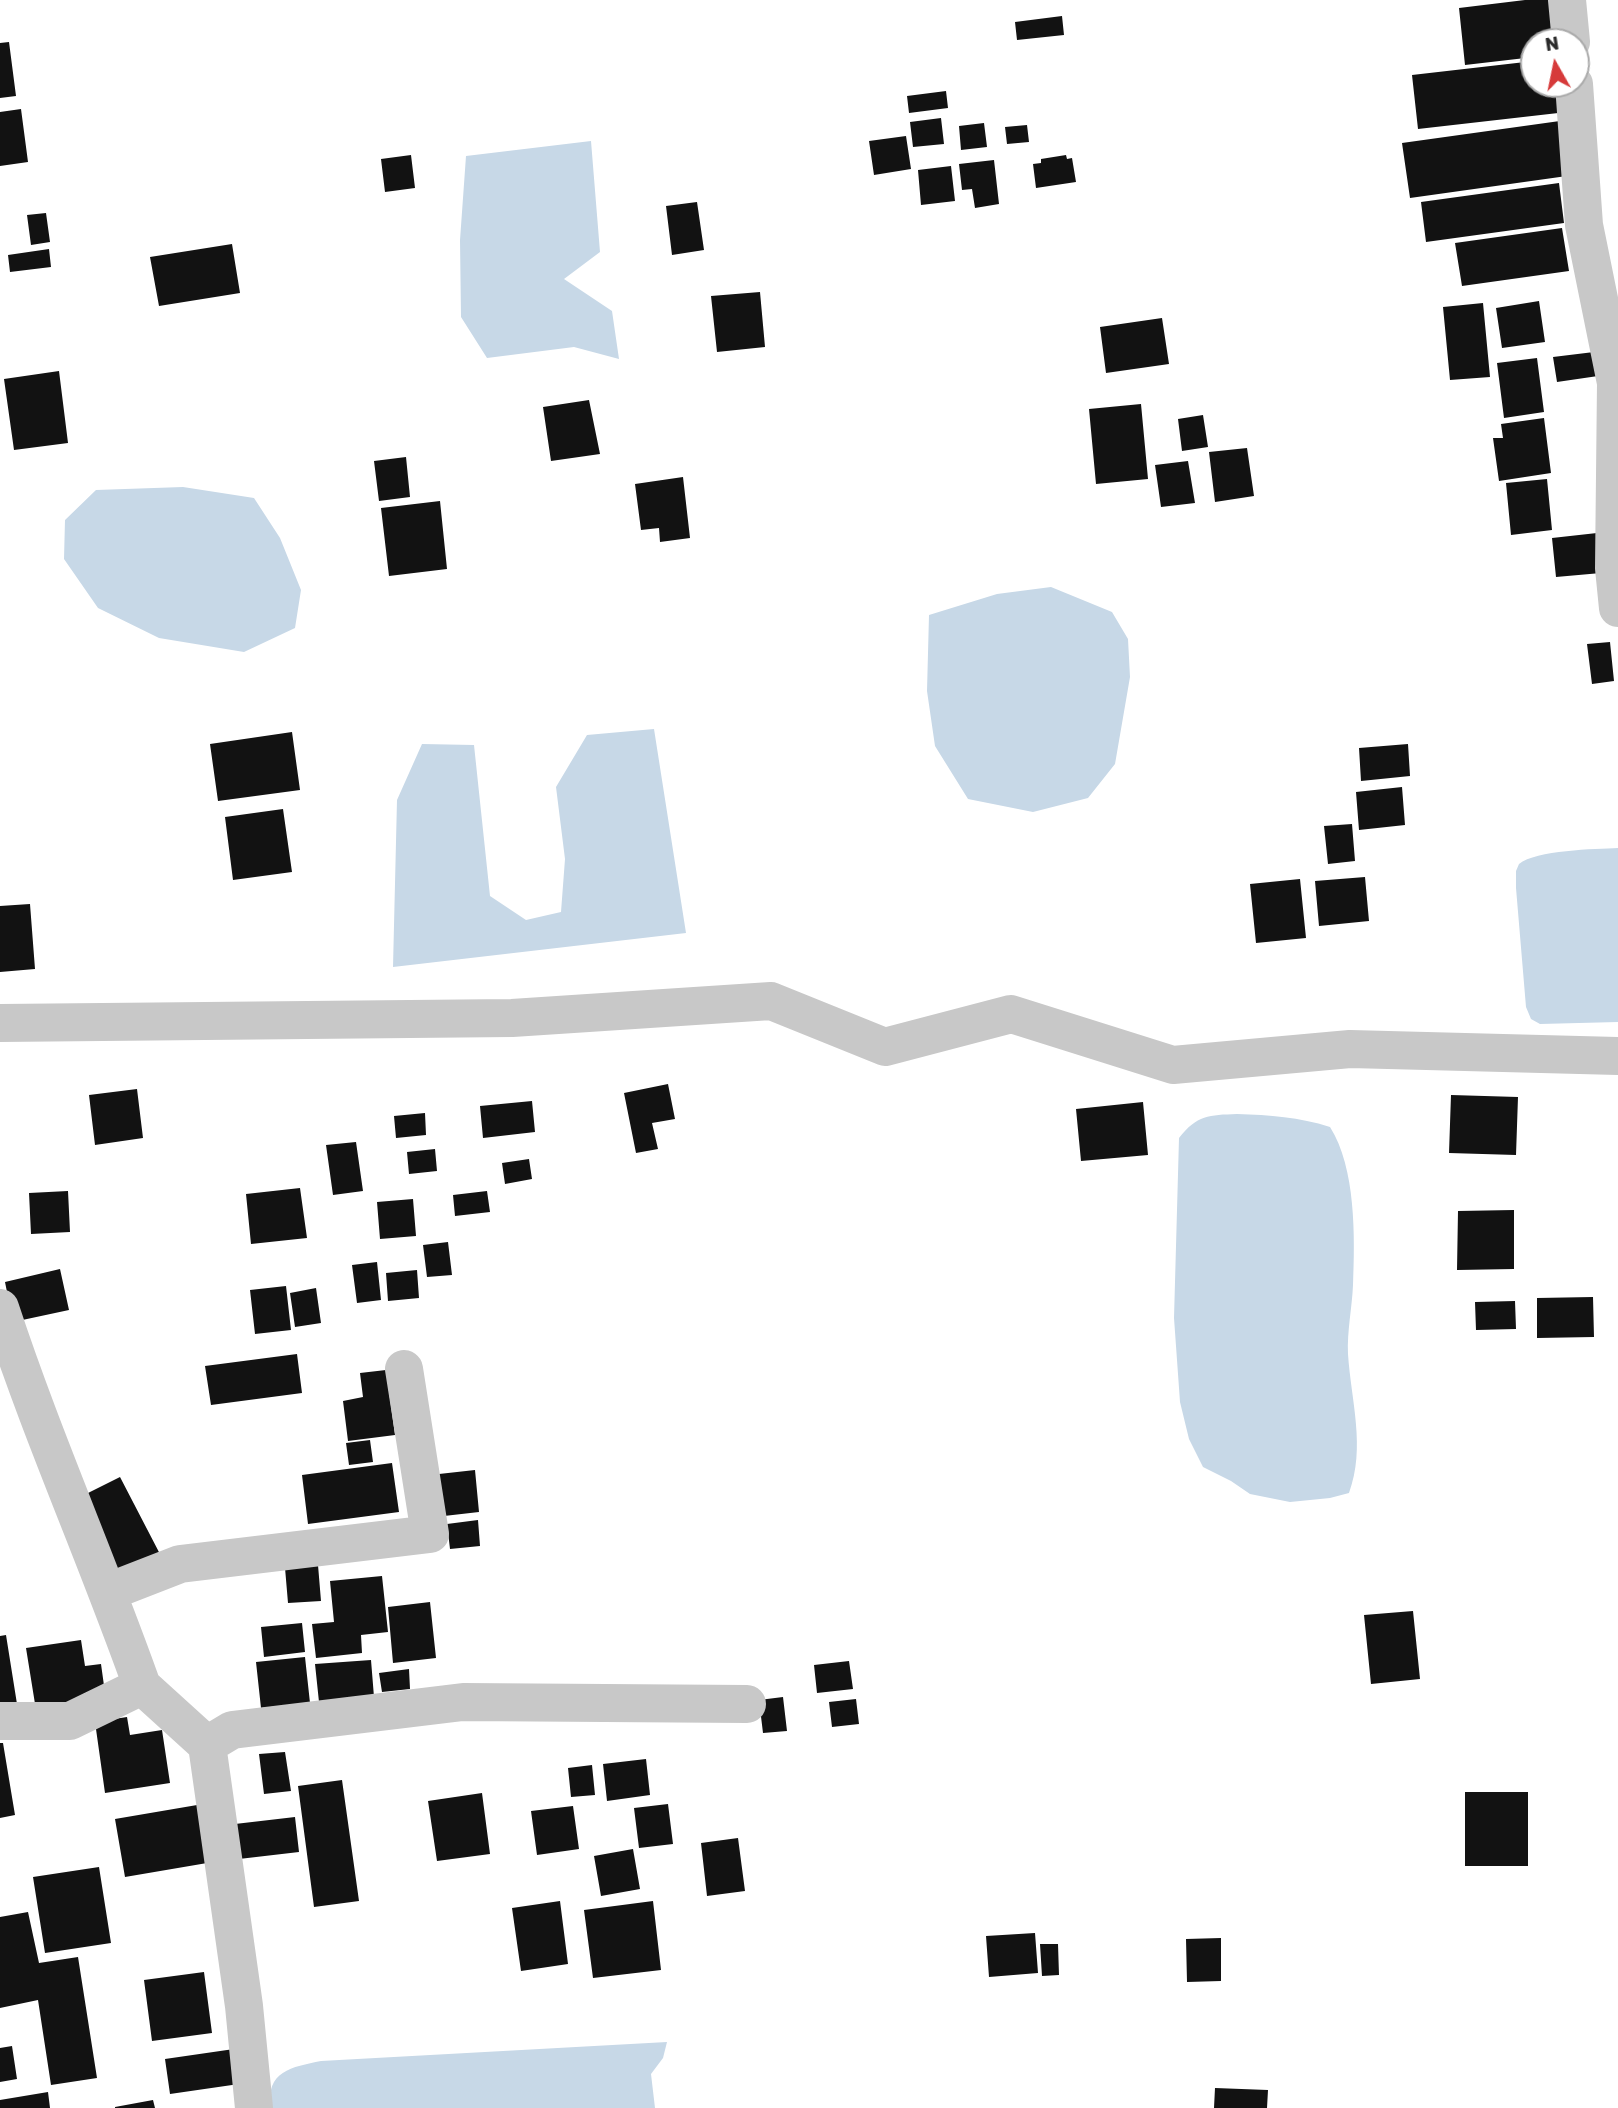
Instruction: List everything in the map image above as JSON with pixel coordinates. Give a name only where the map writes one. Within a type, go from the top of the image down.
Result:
[{"type":"street","points":[[1567,0],[1570,28]]},
{"type":"street","points":[[1575,98],[1584,225],[1616,383],[1614,568],[1618,608]]},
{"type":"street","points":[[0,1023],[512,1018],[771,1001],[885,1048],[1011,1014],[1173,1065],[1350,1049],[1618,1056]]},
{"type":"street","points":[[0,1308],[22,1375],[108,1592],[142,1686],[207,1745],[244,2006],[254,2108]]},
{"type":"street","points":[[108,1592],[180,1564],[430,1534],[404,1369]]},
{"type":"street","points":[[0,1721],[70,1721],[142,1686]]},
{"type":"street","points":[[207,1745],[232,1730],[463,1702],[747,1704]]},
{"type":"water","points":[[591,141],[600,252],[564,279],[612,311],[619,359],[574,347],[487,358],[461,317],[460,240],[466,156]]},
{"type":"water","points":[[183,487],[254,498],[280,538],[301,590],[295,628],[244,652],[159,638],[98,608],[64,559],[65,520],[96,490]]},
{"type":"water","points":[[1051,587],[1112,612],[1128,639],[1130,677],[1115,764],[1088,798],[1033,812],[968,799],[935,746],[927,691],[929,615],[997,594]]},
{"type":"water","points":[[654,729],[686,933],[393,967],[397,800],[422,744],[474,745],[490,896],[526,920],[561,912],[565,859],[556,787],[587,735]]},
{"type":"water","points":[[1618,848],[1618,1022],[1540,1024],[1531,1019],[1526,1007],[1516,888],[1516,871],[1519,864],[1527,859],[1552,853]]},
{"type":"water","points":[[1237,1114],[1284,1117],[1330,1127],[1345,1162],[1352,1203],[1354,1246],[1348,1354],[1357,1441],[1354,1476],[1349,1493],[1290,1502],[1250,1494],[1203,1467],[1189,1439],[1180,1402],[1174,1318],[1179,1138],[1204,1118]]},
{"type":"water","points":[[667,2042],[663,2058],[651,2074],[655,2108],[271,2108],[272,2086],[277,2078],[291,2069],[321,2061]]},
{"type":"building","points":[[1525,0],[1557,0],[1560,28],[1520,28],[1520,59],[1465,65],[1459,8]]},
{"type":"building","points":[[1062,16],[1064,35],[1017,40],[1015,22]]},
{"type":"building","points":[[9,42],[16,96],[0,98],[0,43]]},
{"type":"building","points":[[1520,63],[1520,98],[1566,98],[1567,112],[1418,129],[1412,75]]},
{"type":"building","points":[[946,91],[948,108],[909,113],[907,96]]},
{"type":"building","points":[[21,109],[28,162],[0,166],[0,112]]},
{"type":"building","points":[[941,118],[944,144],[913,147],[910,122]]},
{"type":"building","points":[[1567,120],[1574,175],[1410,198],[1402,143]]},
{"type":"building","points":[[984,123],[987,147],[961,150],[959,126]]},
{"type":"building","points":[[1027,125],[1029,142],[1007,144],[1005,127]]},
{"type":"building","points":[[906,136],[911,169],[874,175],[869,141]]},
{"type":"building","points":[[411,155],[415,188],[385,192],[381,159]]},
{"type":"building","points":[[1066,155],[1067,159],[1072,158],[1076,182],[1036,188],[1033,164],[1041,163],[1041,159]]},
{"type":"building","points":[[994,160],[999,204],[975,208],[972,189],[962,190],[959,164]]},
{"type":"building","points":[[951,166],[955,201],[921,205],[918,170]]},
{"type":"building","points":[[1559,183],[1564,223],[1426,242],[1421,202]]},
{"type":"building","points":[[697,202],[704,250],[672,255],[666,206]]},
{"type":"building","points":[[46,213],[50,242],[31,245],[27,215]]},
{"type":"building","points":[[1562,228],[1569,271],[1462,286],[1455,243]]},
{"type":"building","points":[[232,244],[240,293],[159,306],[150,257]]},
{"type":"building","points":[[49,249],[51,267],[10,272],[8,255]]},
{"type":"building","points":[[760,292],[765,347],[717,352],[711,296]]},
{"type":"building","points":[[1539,301],[1545,342],[1502,348],[1496,308]]},
{"type":"building","points":[[1483,303],[1490,377],[1450,380],[1443,307]]},
{"type":"building","points":[[1162,318],[1169,364],[1106,373],[1100,327]]},
{"type":"building","points":[[1594,352],[1598,376],[1557,382],[1553,357]]},
{"type":"building","points":[[1537,358],[1544,412],[1504,418],[1497,363]]},
{"type":"building","points":[[59,371],[68,443],[14,450],[4,379]]},
{"type":"building","points":[[589,400],[600,454],[551,461],[543,407]]},
{"type":"building","points":[[1141,404],[1148,479],[1096,484],[1089,409]]},
{"type":"building","points":[[1203,415],[1208,447],[1182,451],[1178,419]]},
{"type":"building","points":[[1544,418],[1551,473],[1499,481],[1493,438],[1503,438],[1501,424]]},
{"type":"building","points":[[1247,448],[1254,496],[1215,502],[1209,452]]},
{"type":"building","points":[[406,457],[410,497],[379,501],[374,461]]},
{"type":"building","points":[[1188,461],[1195,503],[1161,507],[1155,465]]},
{"type":"building","points":[[683,477],[690,538],[660,542],[659,528],[641,530],[635,484]]},
{"type":"building","points":[[1547,479],[1552,530],[1511,535],[1506,483]]},
{"type":"building","points":[[440,501],[447,569],[389,576],[381,508]]},
{"type":"building","points":[[1597,533],[1601,573],[1556,577],[1552,538]]},
{"type":"building","points":[[1610,642],[1614,681],[1592,684],[1587,644]]},
{"type":"building","points":[[292,732],[300,790],[218,801],[210,744]]},
{"type":"building","points":[[1408,744],[1410,776],[1361,781],[1359,748]]},
{"type":"building","points":[[1402,787],[1405,825],[1359,830],[1356,792]]},
{"type":"building","points":[[283,809],[292,872],[233,880],[225,817]]},
{"type":"building","points":[[1352,824],[1355,861],[1328,864],[1324,826]]},
{"type":"building","points":[[1365,877],[1369,921],[1319,926],[1315,881]]},
{"type":"building","points":[[1300,879],[1306,938],[1256,943],[1250,884]]},
{"type":"building","points":[[30,904],[35,969],[0,972],[0,906]]},
{"type":"building","points":[[668,1084],[675,1119],[652,1123],[658,1149],[636,1153],[624,1093]]},
{"type":"building","points":[[137,1089],[143,1138],[95,1145],[89,1095]]},
{"type":"building","points":[[1451,1095],[1518,1097],[1516,1155],[1449,1153]]},
{"type":"building","points":[[532,1101],[535,1132],[483,1138],[480,1106]]},
{"type":"building","points":[[1143,1102],[1148,1155],[1081,1161],[1076,1109]]},
{"type":"building","points":[[425,1113],[426,1135],[396,1138],[394,1116]]},
{"type":"building","points":[[356,1142],[363,1191],[333,1195],[326,1145]]},
{"type":"building","points":[[435,1149],[437,1171],[409,1174],[407,1152]]},
{"type":"building","points":[[529,1159],[532,1179],[505,1184],[502,1163]]},
{"type":"building","points":[[300,1188],[307,1238],[251,1244],[246,1194]]},
{"type":"building","points":[[68,1191],[70,1232],[31,1234],[29,1193]]},
{"type":"building","points":[[487,1191],[490,1212],[455,1216],[453,1195]]},
{"type":"building","points":[[413,1199],[416,1236],[380,1239],[377,1202]]},
{"type":"building","points":[[1514,1210],[1514,1269],[1457,1270],[1458,1211]]},
{"type":"building","points":[[448,1242],[452,1275],[427,1277],[423,1245]]},
{"type":"building","points":[[377,1262],[381,1300],[357,1303],[352,1265]]},
{"type":"building","points":[[60,1269],[69,1310],[13,1322],[5,1282]]},
{"type":"building","points":[[417,1270],[419,1298],[388,1301],[386,1273]]},
{"type":"building","points":[[286,1286],[291,1330],[255,1334],[250,1290]]},
{"type":"building","points":[[316,1288],[321,1323],[295,1327],[290,1293]]},
{"type":"building","points":[[1593,1297],[1594,1337],[1537,1338],[1537,1298]]},
{"type":"building","points":[[1515,1301],[1516,1329],[1476,1330],[1475,1302]]},
{"type":"building","points":[[297,1354],[302,1393],[211,1405],[205,1366]]},
{"type":"building","points":[[386,1370],[395,1435],[348,1441],[343,1401],[363,1397],[360,1373]]},
{"type":"building","points":[[370,1440],[373,1462],[349,1465],[346,1443]]},
{"type":"building","points":[[392,1463],[399,1512],[308,1524],[302,1475]]},
{"type":"building","points":[[475,1470],[479,1512],[444,1516],[439,1474]]},
{"type":"building","points":[[120,1477],[161,1556],[117,1575],[82,1496]]},
{"type":"building","points":[[478,1520],[480,1546],[450,1549],[447,1524]]},
{"type":"building","points":[[317,1553],[321,1601],[288,1603],[284,1556]]},
{"type":"building","points":[[382,1576],[388,1632],[361,1635],[362,1653],[316,1658],[312,1624],[334,1622],[330,1581]]},
{"type":"building","points":[[430,1602],[436,1658],[393,1663],[388,1607]]},
{"type":"building","points":[[1413,1611],[1420,1679],[1371,1684],[1364,1615]]},
{"type":"building","points":[[302,1623],[305,1652],[264,1657],[261,1627]]},
{"type":"building","points":[[6,1635],[17,1704],[0,1706],[0,1636]]},
{"type":"building","points":[[81,1640],[85,1666],[101,1664],[106,1700],[36,1710],[26,1648]]},
{"type":"building","points":[[305,1657],[310,1703],[261,1708],[256,1662]]},
{"type":"building","points":[[371,1660],[374,1697],[319,1702],[315,1664]]},
{"type":"building","points":[[849,1661],[853,1689],[817,1693],[814,1665]]},
{"type":"building","points":[[409,1669],[410,1689],[382,1692],[379,1673]]},
{"type":"building","points":[[783,1697],[787,1731],[763,1733],[759,1700]]},
{"type":"building","points":[[856,1699],[859,1724],[832,1727],[829,1702]]},
{"type":"building","points":[[127,1717],[130,1735],[162,1730],[170,1783],[105,1793],[95,1722]]},
{"type":"building","points":[[0,1743],[3,1743],[15,1815],[0,1818]]},
{"type":"building","points":[[285,1752],[291,1791],[264,1794],[259,1754]]},
{"type":"building","points":[[646,1759],[650,1795],[607,1801],[603,1764]]},
{"type":"building","points":[[592,1765],[595,1795],[571,1797],[568,1768]]},
{"type":"building","points":[[342,1780],[359,1901],[314,1907],[298,1786]]},
{"type":"building","points":[[1465,1792],[1528,1792],[1528,1866],[1465,1866]]},
{"type":"building","points":[[482,1793],[490,1854],[437,1861],[428,1801]]},
{"type":"building","points":[[203,1804],[213,1862],[125,1877],[115,1819]]},
{"type":"building","points":[[668,1804],[673,1844],[639,1848],[634,1808]]},
{"type":"building","points":[[573,1806],[579,1849],[537,1855],[531,1811]]},
{"type":"building","points":[[295,1817],[299,1852],[239,1859],[235,1824]]},
{"type":"building","points":[[738,1838],[745,1891],[707,1896],[701,1843]]},
{"type":"building","points":[[633,1849],[640,1889],[601,1896],[594,1856]]},
{"type":"building","points":[[99,1867],[111,1943],[45,1953],[33,1877]]},
{"type":"building","points":[[560,1901],[568,1964],[521,1971],[512,1908]]},
{"type":"building","points":[[653,1901],[661,1970],[593,1978],[584,1910]]},
{"type":"building","points":[[28,1912],[39,1963],[78,1957],[97,2078],[51,2085],[38,2000],[0,2008],[0,1917]]},
{"type":"building","points":[[1035,1933],[1038,1973],[989,1977],[986,1936]]},
{"type":"building","points":[[1221,1938],[1221,1981],[1187,1982],[1186,1939]]},
{"type":"building","points":[[1040,1944],[1058,1944],[1059,1975],[1042,1976]]},
{"type":"building","points":[[204,1972],[212,2033],[152,2041],[144,1980]]},
{"type":"building","points":[[12,2046],[17,2079],[0,2082],[0,2048]]},
{"type":"building","points":[[234,2049],[239,2084],[170,2094],[165,2059]]},
{"type":"building","points":[[1215,2088],[1268,2090],[1267,2108],[1214,2108]]},
{"type":"building","points":[[48,2092],[50,2108],[0,2108],[0,2100]]},
{"type":"building","points":[[153,2100],[155,2108],[115,2108],[115,2107]]}]
